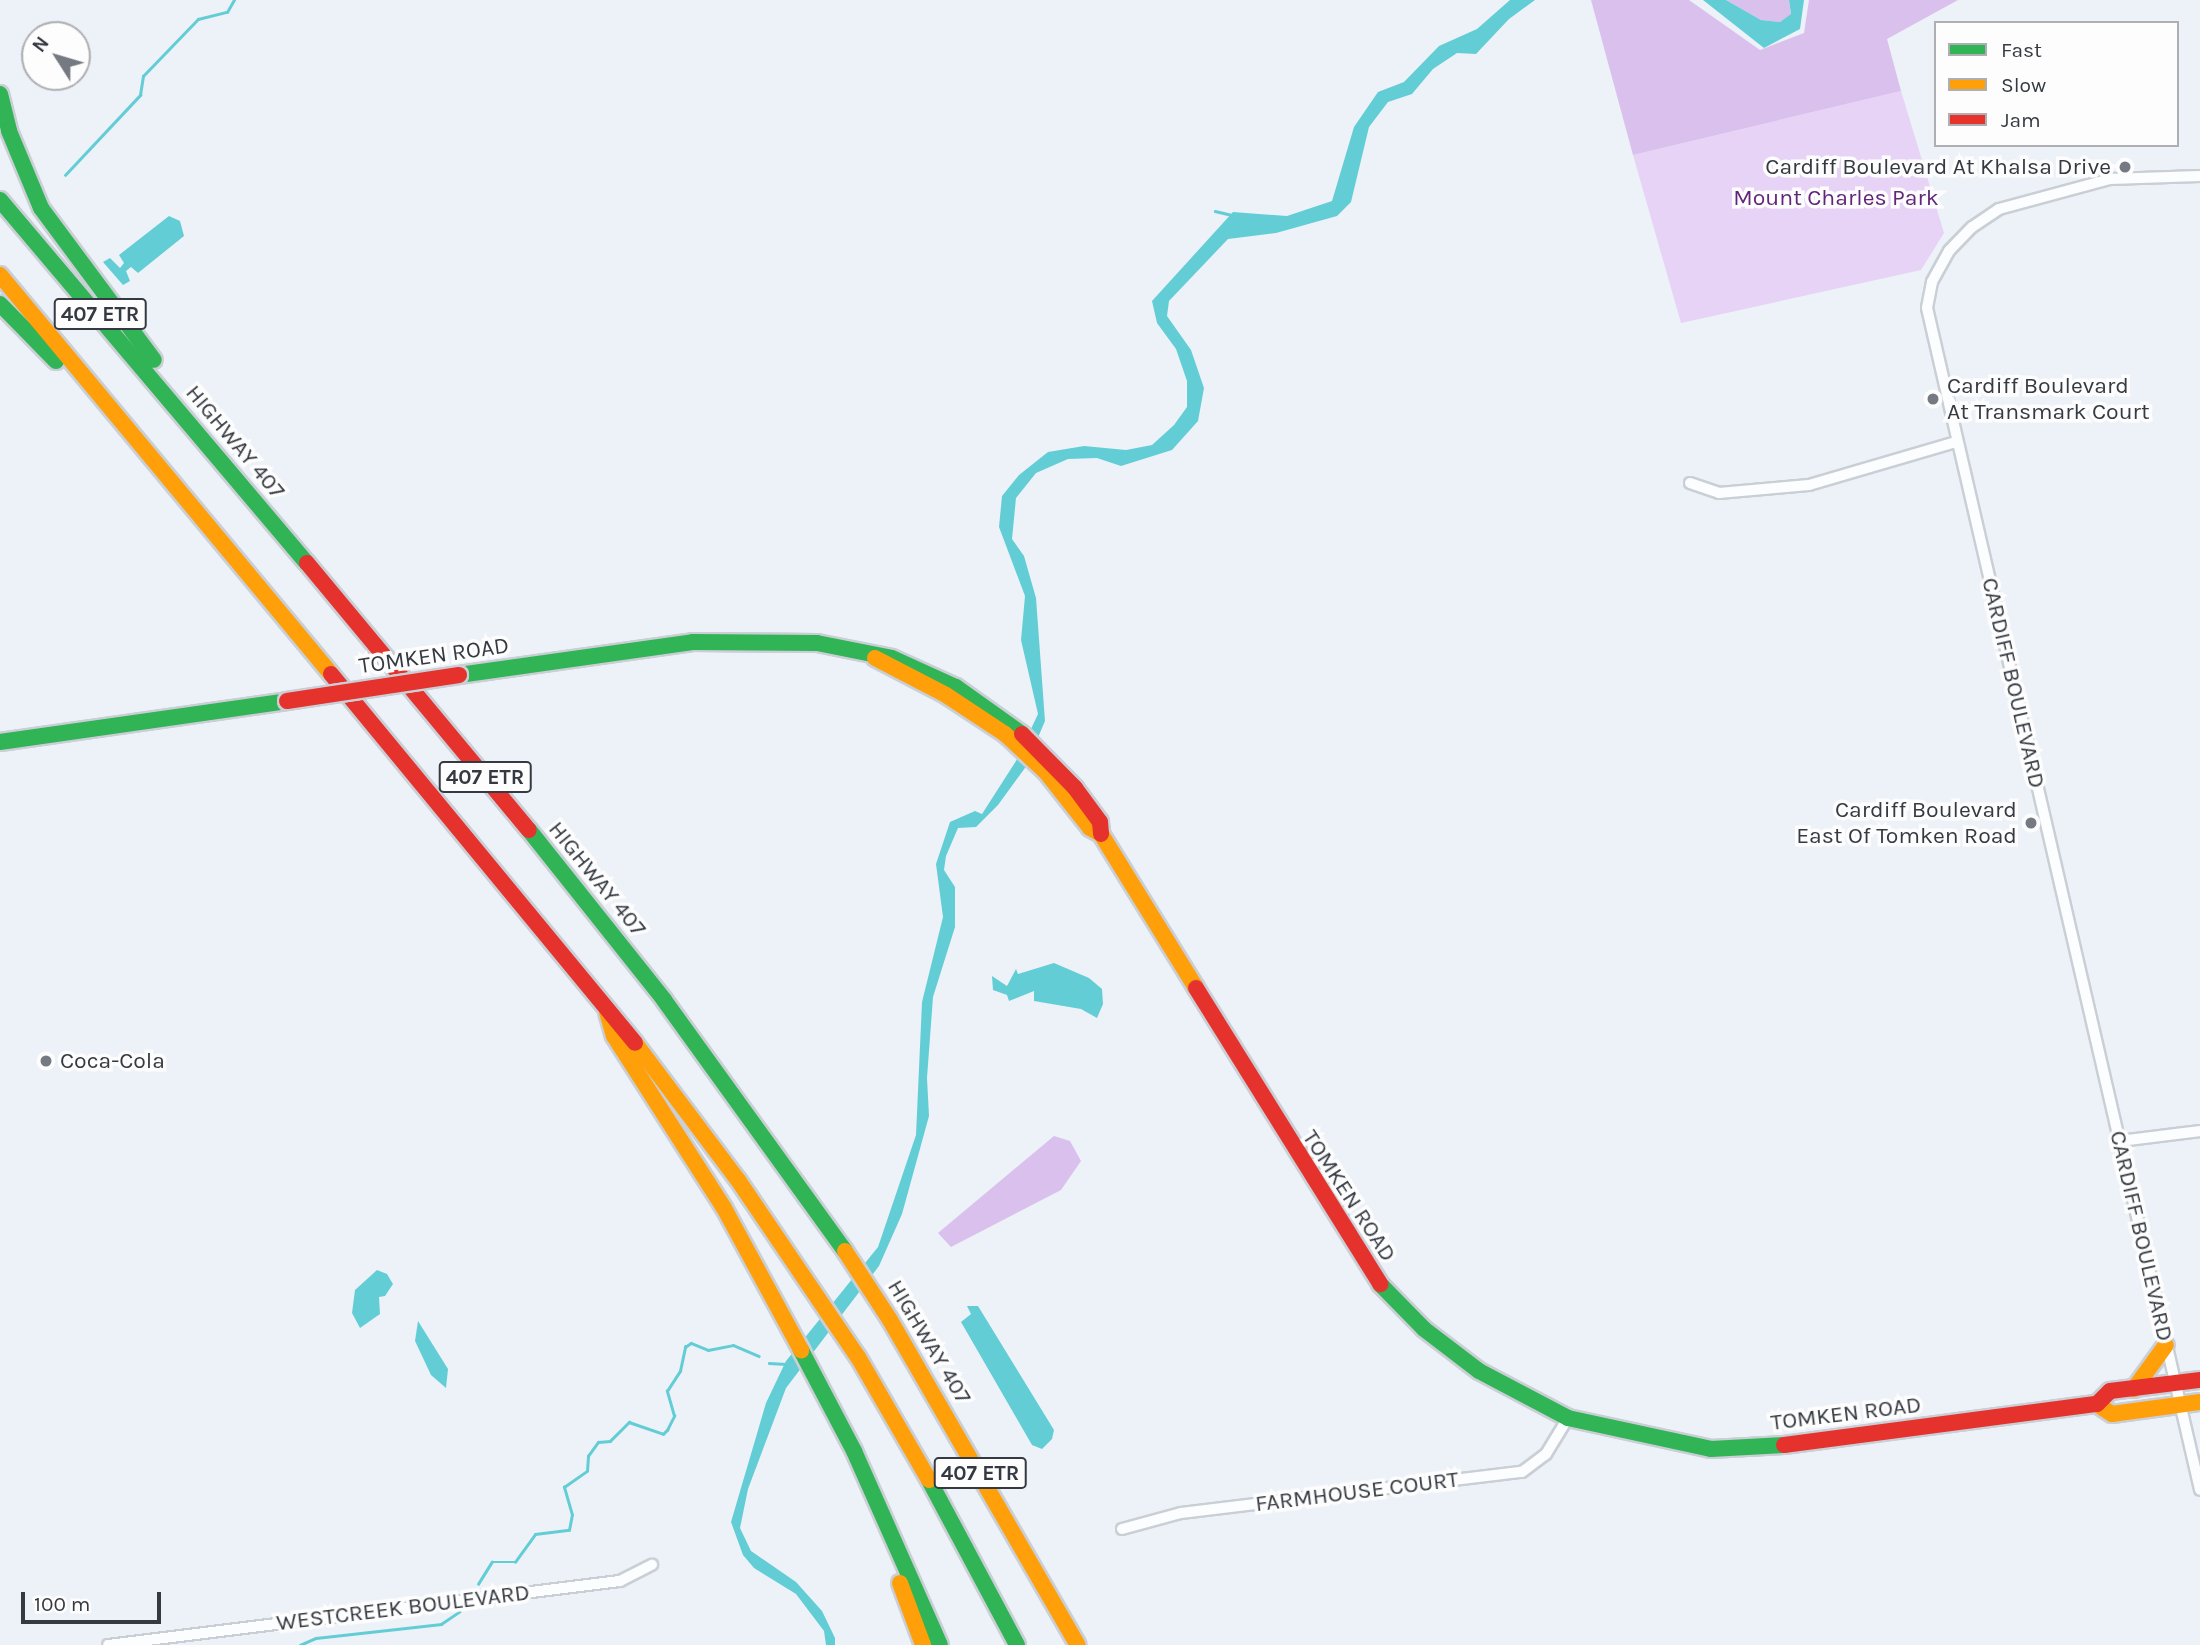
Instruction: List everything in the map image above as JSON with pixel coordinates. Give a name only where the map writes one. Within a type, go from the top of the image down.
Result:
[{"type":"main road","points":[[0,94],[9,131],[41,208],[171,382],[196,430]]},
{"type":"main road","name":"HIGHWAY 407","points":[[0,200],[196,430],[574,884],[834,1234],[890,1320],[1079,1645]]},
{"type":"main road","name":"407 ETR","points":[[0,275],[606,1004],[803,1273],[858,1357],[980,1570],[1017,1645]]},
{"type":"main road","points":[[0,304],[134,438]]},
{"type":"main road","name":"TOMKEN ROAD","points":[[0,742],[693,642],[739,639],[817,643],[875,658],[1007,729],[1048,766],[1090,828],[1101,834],[1372,1276],[1424,1329],[1479,1371],[1568,1418],[1612,1431],[1711,1449],[1772,1447],[2097,1404],[2110,1391],[2200,1380]]},
{"type":"main road","points":[[606,1004],[614,1036],[724,1208],[826,1398],[940,1645]]},
{"type":"main road","points":[[2134,1388],[2166,1345]]},
{"type":"main road","name":"TOMKEN ROAD","points":[[2097,1404],[2112,1414],[2200,1402]]},
{"type":"main road","points":[[882,1515],[884,1539],[923,1645]]},
{"type":"main road","points":[[1070,1626],[1093,1645]]},
{"type":"street","name":"CARDIFF BOULEVARD","points":[[2200,176],[2110,179],[2017,201],[1982,219],[1955,244],[1937,271],[1927,309],[2200,1490]]},
{"type":"street","points":[[1690,482],[1719,493],[1809,485],[1956,442]]},
{"type":"street","points":[[2120,1141],[2200,1131]]},
{"type":"street","name":"FARMHOUSE COURT","points":[[1122,1528],[1181,1513],[1522,1472],[1545,1454],[1568,1418]]},
{"type":"street","name":"WESTCREEK BOULEVARD","points":[[108,1645],[620,1581],[652,1565]]},
{"type":"green space","name":"Mount Charles Park","points":[[1901,91],[1944,233],[1921,270],[1681,323],[1633,155]]},
{"type":"shaded area","points":[[1591,0],[1689,0],[1760,50],[1804,33],[1809,0],[1958,0],[1887,39],[1901,91],[1633,155]]},
{"type":"shaded area","points":[[1726,0],[1789,0],[1791,15],[1780,22],[1761,20]]},
{"type":"shaded area","points":[[1054,1136],[1070,1141],[1081,1161],[1061,1190],[951,1247],[938,1233]]},
{"type":"water","points":[[1510,0],[1535,0],[1509,19],[1476,54],[1457,53],[1433,69],[1412,94],[1388,102],[1369,127],[1351,202],[1337,216],[1276,233],[1228,239],[1169,301],[1167,316],[1191,350],[1204,388],[1198,421],[1172,450],[1121,466],[1097,458],[1068,459],[1036,473],[1016,498],[1012,539],[1024,556],[1036,598],[1045,721],[1025,768],[998,805],[976,827],[958,828],[946,856],[944,870],[955,887],[955,927],[933,997],[927,1078],[929,1116],[902,1214],[879,1266],[786,1388],[748,1489],[740,1528],[751,1551],[796,1582],[822,1611],[835,1638],[835,1645],[826,1645],[824,1631],[796,1594],[754,1568],[743,1555],[731,1522],[766,1403],[786,1361],[878,1247],[916,1135],[922,1002],[943,917],[936,864],[950,822],[975,811],[982,814],[1016,761],[1038,714],[1021,640],[1025,596],[999,527],[1002,496],[1019,475],[1048,452],[1084,446],[1126,450],[1152,445],[1174,425],[1187,407],[1187,381],[1176,349],[1157,323],[1152,301],[1233,212],[1287,216],[1332,201],[1354,127],[1378,92],[1404,82],[1439,46],[1477,29]]},
{"type":"water","points":[[1703,0],[1726,0],[1761,20],[1780,22],[1791,14],[1789,0],[1804,0],[1800,29],[1764,48]]},
{"type":"water","points":[[169,216],[180,221],[184,236],[138,273],[131,267],[126,271],[130,281],[123,285],[103,262],[110,258],[120,268],[124,263],[119,255]]},
{"type":"water","points":[[1054,963],[1089,978],[1102,989],[1103,1004],[1097,1018],[1081,1009],[1034,1001],[1034,991],[1009,1001],[1007,995],[993,990],[992,976],[1007,986],[1016,969],[1018,974]]},
{"type":"water","points":[[377,1270],[387,1274],[393,1284],[385,1296],[379,1297],[380,1314],[360,1328],[352,1313],[355,1290]]},
{"type":"water","points":[[967,1306],[978,1306],[1054,1430],[1052,1439],[1042,1449],[1032,1445],[961,1322],[971,1314]]},
{"type":"water","points":[[418,1321],[448,1369],[446,1388],[431,1375],[415,1341]]},
{"type":"waterway","points":[[65,175],[140,95],[143,76],[198,19],[227,12],[234,0]]},
{"type":"waterway","points":[[1215,211],[1232,215]]},
{"type":"waterway","points":[[478,1584],[492,1562],[515,1562],[535,1534],[569,1530],[572,1515],[564,1487],[587,1471],[588,1456],[598,1442],[610,1441],[629,1422],[663,1434],[667,1430],[674,1416],[667,1391],[680,1371],[685,1347],[691,1343],[708,1350],[733,1345],[759,1356]]},
{"type":"waterway","points":[[769,1363],[786,1364]]},
{"type":"waterway","points":[[300,1645],[316,1638],[441,1624],[459,1612]]},
{"type":"traffic: fast","points":[[0,94],[9,131],[41,208],[154,360]]},
{"type":"traffic: fast","points":[[0,200],[307,563]]},
{"type":"traffic: fast","points":[[0,304],[56,361]]},
{"type":"traffic: fast","points":[[459,675],[693,642],[817,643],[892,658],[956,687],[1022,734]]},
{"type":"traffic: fast","points":[[0,742],[287,701]]},
{"type":"traffic: fast","points":[[529,830],[664,1000],[845,1251]]},
{"type":"traffic: fast","points":[[1380,1284],[1424,1329],[1479,1371],[1568,1418],[1711,1449],[1784,1445]]},
{"type":"traffic: fast","points":[[801,1350],[854,1451],[940,1645]]},
{"type":"traffic: fast","points":[[929,1480],[1017,1645]]},
{"type":"traffic: slow","points":[[0,275],[331,674]]},
{"type":"traffic: slow","points":[[875,658],[946,695],[1005,734],[1046,772],[1090,828],[1101,834],[1196,988]]},
{"type":"traffic: slow","points":[[607,1012],[614,1036],[724,1208],[801,1350]]},
{"type":"traffic: slow","points":[[635,1043],[738,1180],[858,1357],[929,1480]]},
{"type":"traffic: slow","points":[[845,1251],[890,1320],[1078,1645]]},
{"type":"traffic: slow","points":[[2134,1389],[2166,1345]]},
{"type":"traffic: slow","points":[[2097,1404],[2112,1414],[2200,1402]]},
{"type":"traffic: slow","points":[[900,1583],[923,1645]]},
{"type":"traffic: jam","points":[[307,563],[529,830]]},
{"type":"traffic: jam","points":[[331,674],[635,1043]]},
{"type":"traffic: jam","points":[[287,701],[459,675]]},
{"type":"traffic: jam","points":[[1022,734],[1075,788],[1100,822],[1101,834]]},
{"type":"traffic: jam","points":[[1196,988],[1380,1284]]},
{"type":"traffic: jam","points":[[1784,1445],[2097,1404],[2110,1391],[2200,1380]]},
{"type":"place","name":"Cardiff Boulevard At Khalsa Drive","points":[[2125,167]]},
{"type":"place","name":"Cardiff Boulevard At Transmark Court","points":[[1933,399]]},
{"type":"place","name":"Cardiff Boulevard East Of Tomken Road","points":[[2031,823]]},
{"type":"place","name":"Coca-Cola","points":[[46,1061]]}]
